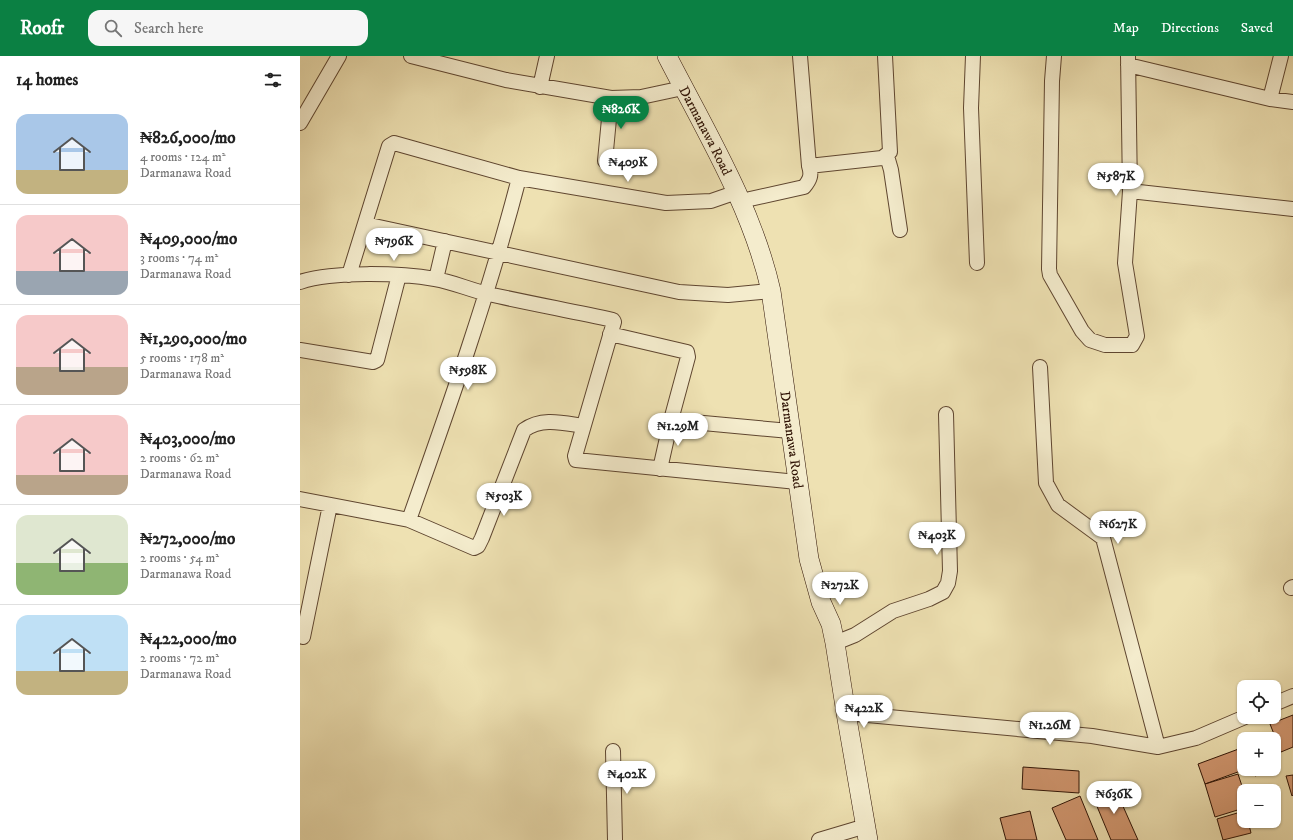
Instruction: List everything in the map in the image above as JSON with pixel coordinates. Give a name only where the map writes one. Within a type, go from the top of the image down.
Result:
[{"type":"street","points":[[300,121],[339,56]]},
{"type":"street","points":[[411,56],[506,80],[611,98],[641,97],[683,88]]},
{"type":"street","points":[[540,87],[547,56]]},
{"type":"street","name":"Darmanawa Road","points":[[667,56],[739,196],[757,238],[771,291],[796,482],[809,560],[821,602],[831,624],[836,643],[846,713],[867,833]]},
{"type":"street","points":[[349,275],[389,146],[394,143],[519,178],[666,203],[711,200],[804,187],[809,182],[812,174],[809,166],[800,56]]},
{"type":"street","points":[[809,166],[882,158],[887,156],[890,152],[885,56]]},
{"type":"street","points":[[973,56],[971,108],[977,263]]},
{"type":"street","points":[[1054,56],[1052,81],[1050,275],[1082,331],[1090,340],[1105,345],[1132,345],[1137,336],[1125,263],[1130,191],[1128,60],[1270,99],[1293,102]]},
{"type":"street","points":[[1270,99],[1281,56]]},
{"type":"street","points":[[605,161],[611,98]]},
{"type":"street","points":[[887,156],[891,170],[900,230]]},
{"type":"street","points":[[409,520],[459,378],[500,253],[519,178]]},
{"type":"street","points":[[1130,191],[1293,209]]},
{"type":"street","points":[[366,224],[694,294],[728,295],[771,291]]},
{"type":"street","points":[[436,279],[445,241]]},
{"type":"street","points":[[300,282],[312,278],[349,275],[399,276],[436,279],[486,293],[612,320],[614,322],[575,456],[576,460],[796,482]]},
{"type":"street","points":[[300,350],[373,362],[377,360],[399,276]]},
{"type":"street","points":[[610,334],[687,352],[688,357],[660,468]]},
{"type":"street","points":[[1040,367],[1046,483],[1058,505],[1103,538],[1158,747]]},
{"type":"street","points":[[836,643],[855,635],[893,611],[930,599],[944,592],[948,584],[950,571],[946,414]]},
{"type":"street","points":[[671,420],[790,431]]},
{"type":"street","points":[[300,499],[409,520],[474,548],[478,546],[482,538],[524,430],[533,424],[546,422],[584,426]]},
{"type":"street","points":[[303,637],[330,505]]},
{"type":"street","points":[[1281,701],[1293,696]]},
{"type":"street","points":[[846,713],[1092,736],[1158,747],[1196,738],[1237,720]]},
{"type":"street","points":[[613,751],[615,840]]},
{"type":"street","points":[[819,840],[867,833]]},
{"type":"building","points":[[1293,715],[1293,747],[1281,752],[1281,732],[1273,732],[1270,724],[1281,724],[1281,720]]},
{"type":"building","points":[[1237,750],[1237,772],[1205,784],[1198,764]]},
{"type":"building","points":[[1023,767],[1079,771],[1079,793],[1022,789]]},
{"type":"building","points":[[1237,774],[1241,784],[1237,784],[1237,810],[1215,817],[1205,784]]},
{"type":"building","points":[[1293,775],[1293,795],[1292,796],[1286,776]]},
{"type":"building","points":[[1114,786],[1138,840],[1111,840],[1091,792]]},
{"type":"building","points":[[1080,796],[1098,840],[1066,840],[1052,808]]},
{"type":"building","points":[[1030,811],[1037,840],[1006,840],[1000,818]]},
{"type":"building","points":[[1237,813],[1237,828],[1250,828],[1251,833],[1223,840],[1217,819]]}]
